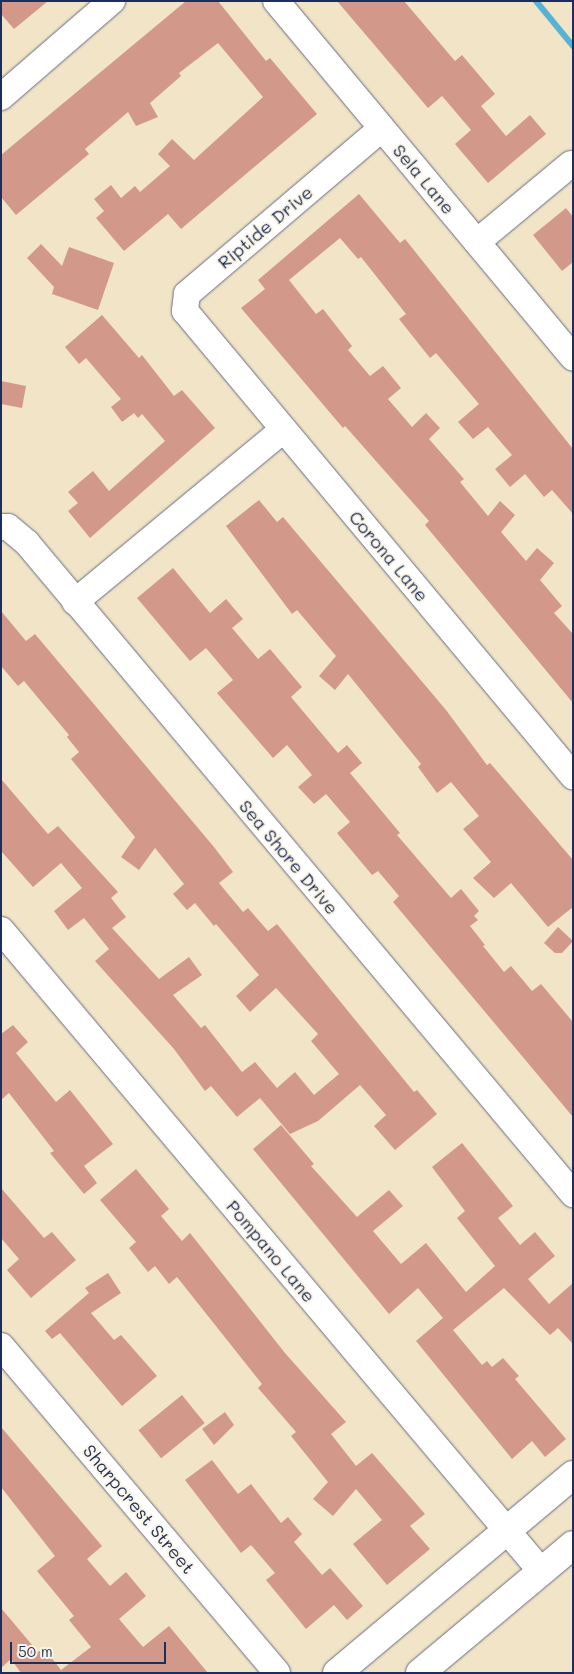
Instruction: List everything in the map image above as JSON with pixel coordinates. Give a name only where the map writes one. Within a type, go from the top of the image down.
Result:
[{"type":"main road","points":[[337,1673],[573,1475]]},
{"type":"main road","points":[[420,1673],[573,1545]]},
{"type":"street","points":[[1,97],[112,1]]},
{"type":"street","name":"Sela Lane","points":[[276,1],[573,358]]},
{"type":"street","name":"Riptide Drive","points":[[205,335],[184,311],[187,294],[381,129]]},
{"type":"street","points":[[477,242],[571,164]]},
{"type":"street","name":"Corona Lane","points":[[205,335],[573,776]]},
{"type":"street","points":[[75,602],[283,430]]},
{"type":"street","name":"Sea Shore Drive","points":[[1,527],[8,527],[27,543],[573,1194]]},
{"type":"street","name":"Pompano Lane","points":[[1,930],[541,1572]]},
{"type":"street","name":"Sharpcrest Street","points":[[1,1346],[277,1673]]},
{"type":"building","points":[[1,1],[48,1],[14,29],[1,14]]},
{"type":"building","points":[[186,1],[218,1],[266,61],[270,58],[317,114],[181,229],[168,214],[124,251],[96,218],[104,211],[94,199],[111,185],[121,198],[135,186],[140,192],[170,166],[158,154],[172,139],[194,160],[263,97],[218,43],[179,73],[181,76],[150,103],[158,117],[136,126],[128,112],[85,149],[89,154],[16,215],[1,197],[1,155]]},
{"type":"building","points":[[337,1],[404,1],[455,61],[462,55],[495,94],[481,106],[506,136],[530,115],[546,134],[488,183],[455,144],[471,130],[442,96],[428,108]]},
{"type":"building","points":[[359,194],[400,243],[405,239],[573,449],[573,514],[552,490],[544,497],[525,474],[510,487],[495,469],[512,455],[488,427],[473,439],[458,422],[479,404],[436,353],[430,358],[399,319],[406,314],[361,257],[358,259],[340,238],[289,280],[316,314],[323,309],[352,346],[348,350],[370,376],[383,366],[401,388],[388,399],[412,427],[426,413],[440,428],[429,439],[464,479],[460,482],[488,516],[500,501],[515,515],[501,532],[526,561],[537,548],[554,563],[540,580],[562,606],[554,613],[573,634],[573,703],[425,525],[429,521],[345,426],[343,428],[241,308],[265,289],[258,280]]},
{"type":"building","points":[[566,208],[573,217],[573,262],[562,271],[533,235]]},
{"type":"building","points":[[41,244],[62,266],[69,247],[114,263],[98,310],[52,294],[54,287],[27,258]]},
{"type":"building","points":[[102,315],[139,358],[142,355],[174,396],[182,390],[215,428],[90,538],[68,511],[78,503],[68,492],[93,471],[109,491],[165,441],[142,414],[138,418],[134,413],[122,422],[111,407],[121,399],[86,358],[79,364],[65,347]]},
{"type":"building","points":[[1,381],[26,386],[22,408],[1,404]]},
{"type":"building","points":[[259,500],[277,522],[283,517],[446,710],[487,765],[490,763],[573,860],[573,907],[548,927],[511,883],[494,898],[473,878],[491,862],[463,829],[479,816],[451,782],[437,793],[418,767],[421,764],[348,674],[335,690],[319,676],[336,656],[297,610],[292,614],[226,526]]},
{"type":"building","points":[[173,568],[210,613],[226,599],[243,619],[232,628],[258,659],[270,649],[302,687],[291,697],[338,753],[347,745],[362,763],[350,773],[400,833],[397,835],[451,898],[461,889],[479,911],[474,916],[478,920],[470,926],[504,972],[511,966],[532,991],[541,984],[573,1022],[573,1117],[393,902],[399,896],[378,871],[372,875],[337,833],[350,822],[326,794],[314,804],[298,787],[312,775],[287,745],[273,758],[217,693],[233,680],[206,648],[190,661],[137,598]]},
{"type":"building","points":[[1,611],[26,641],[35,634],[214,847],[233,872],[219,883],[243,912],[248,908],[268,931],[277,924],[414,1092],[417,1090],[437,1114],[395,1150],[374,1126],[386,1115],[360,1085],[318,1121],[290,1134],[260,1098],[237,1117],[211,1086],[205,1091],[174,1049],[95,961],[109,949],[84,918],[68,930],[54,911],[82,888],[61,863],[33,887],[1,851],[1,779],[48,834],[58,826],[118,892],[111,898],[126,917],[112,928],[159,979],[189,957],[202,975],[173,995],[201,1028],[205,1025],[242,1072],[255,1062],[277,1088],[295,1072],[314,1095],[339,1074],[311,1041],[318,1034],[276,988],[250,1012],[236,996],[259,975],[216,924],[214,926],[195,903],[187,910],[173,894],[184,884],[155,848],[139,870],[121,857],[135,837],[71,759],[79,752],[67,737],[69,735],[24,681],[18,686],[1,666]]},
{"type":"building","points":[[558,927],[573,941],[562,953],[555,953],[544,943]]},
{"type":"building","points":[[13,1025],[28,1042],[16,1053],[56,1102],[70,1090],[113,1144],[84,1166],[97,1183],[84,1194],[50,1153],[54,1151],[9,1093],[1,1100],[1,1034]]},
{"type":"building","points":[[281,1125],[314,1164],[311,1166],[357,1217],[389,1190],[403,1206],[373,1231],[401,1264],[426,1243],[466,1292],[495,1266],[457,1218],[465,1211],[432,1167],[462,1143],[513,1206],[498,1218],[520,1245],[535,1232],[555,1256],[528,1279],[549,1304],[573,1283],[573,1344],[558,1328],[550,1335],[504,1288],[453,1330],[482,1365],[487,1361],[492,1367],[503,1358],[519,1376],[515,1379],[566,1439],[545,1457],[532,1441],[512,1459],[416,1341],[443,1318],[418,1288],[389,1314],[253,1149]]},
{"type":"building","points":[[136,1169],[169,1209],[161,1216],[182,1241],[190,1233],[285,1353],[346,1422],[331,1434],[356,1466],[372,1453],[425,1514],[410,1526],[430,1549],[387,1585],[353,1544],[382,1520],[356,1489],[333,1516],[313,1499],[328,1482],[291,1436],[296,1432],[258,1388],[262,1384],[177,1277],[169,1284],[155,1266],[148,1272],[129,1248],[136,1242],[100,1200]]},
{"type":"building","points":[[1,1188],[44,1238],[52,1232],[76,1260],[31,1298],[7,1270],[19,1259],[1,1238]]},
{"type":"building","points":[[108,1273],[121,1293],[91,1313],[114,1340],[121,1335],[157,1376],[122,1406],[60,1333],[52,1339],[45,1331],[89,1293],[85,1288]]},
{"type":"building","points":[[182,1395],[205,1423],[161,1458],[138,1430]]},
{"type":"building","points":[[225,1412],[234,1425],[214,1445],[202,1429]]},
{"type":"building","points":[[1,1427],[102,1546],[87,1559],[110,1586],[126,1572],[146,1596],[119,1619],[143,1647],[169,1626],[208,1673],[21,1673],[11,1659],[1,1668],[1,1608],[38,1652],[44,1648],[61,1670],[91,1647],[69,1620],[74,1616],[37,1571],[55,1556],[1,1487]]},
{"type":"building","points":[[212,1460],[238,1494],[251,1484],[281,1523],[288,1517],[302,1534],[294,1542],[322,1575],[330,1568],[363,1606],[347,1620],[334,1605],[306,1629],[266,1580],[275,1573],[251,1545],[241,1553],[185,1480]]},
{"type":"waterway","points":[[536,1],[573,46]]}]
